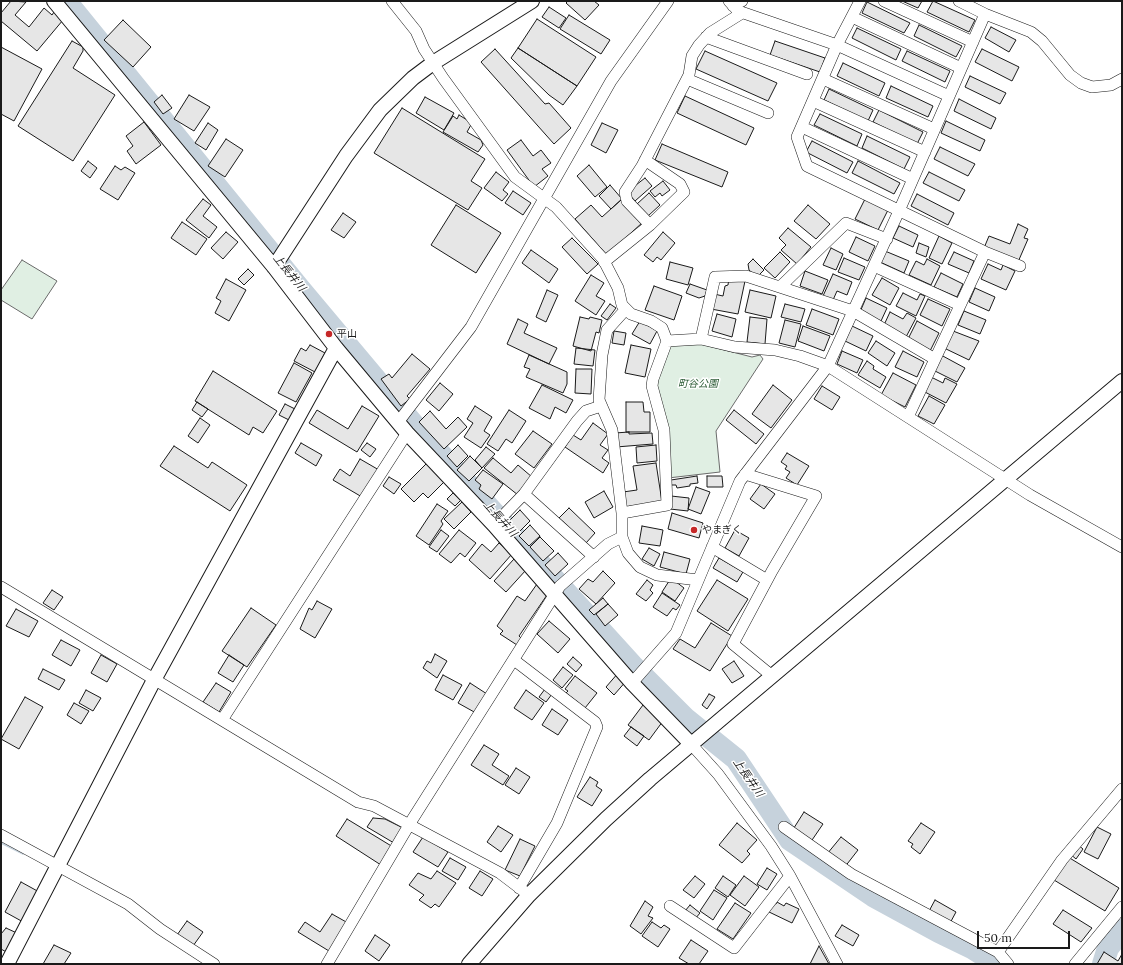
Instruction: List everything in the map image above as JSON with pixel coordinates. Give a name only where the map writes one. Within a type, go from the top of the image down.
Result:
[{"type":"street","points":[[54,1],[274,267],[336,348],[399,421],[407,433],[494,525],[632,682],[718,774],[771,846],[790,876],[838,964]]},
{"type":"street","points":[[392,1],[416,31],[433,63],[515,177],[556,207],[604,262],[618,288],[622,305],[631,314],[651,320],[662,328],[668,341],[652,386],[664,430],[667,505],[622,513]]},
{"type":"street","points":[[274,267],[365,128],[396,94],[433,63],[532,1]]},
{"type":"street","points":[[399,421],[471,327],[611,81],[668,1]]},
{"type":"street","points":[[860,1],[837,46],[797,137],[807,166],[985,252],[1020,266]]},
{"type":"street","points":[[884,1],[973,42]]},
{"type":"street","points":[[959,1],[985,14],[1031,32],[1042,42],[1070,74],[1082,83],[1092,87],[1111,85],[1122,79]]},
{"type":"street","points":[[650,225],[627,201],[625,192],[630,187],[645,160],[687,79],[692,56],[706,37],[737,5],[837,46],[949,96]]},
{"type":"street","points":[[632,682],[676,632],[740,481],[828,366],[887,239],[985,14]]},
{"type":"street","points":[[852,17],[961,68]]},
{"type":"street","points":[[706,37],[807,74]]},
{"type":"street","points":[[687,79],[768,113]]},
{"type":"street","points":[[823,79],[934,130]]},
{"type":"street","points":[[813,101],[925,152]]},
{"type":"street","points":[[802,127],[913,179]]},
{"type":"street","points":[[604,262],[650,225],[684,192],[680,184],[645,160]]},
{"type":"street","points":[[780,287],[846,223],[887,239]]},
{"type":"street","points":[[908,417],[985,252]]},
{"type":"street","points":[[874,266],[960,305]]},
{"type":"street","points":[[701,339],[715,276],[746,276],[853,311],[935,359]]},
{"type":"street","points":[[626,309],[607,330],[602,355],[599,400],[612,430],[622,513],[622,537],[628,553],[640,567],[657,575],[698,580]]},
{"type":"street","points":[[668,341],[701,339],[735,347],[775,350],[800,356],[828,366],[1030,496],[1122,547]]},
{"type":"street","points":[[7,964],[154,680],[336,348]]},
{"type":"street","points":[[469,964],[524,892],[691,744],[1122,381]]},
{"type":"street","points":[[494,525],[524,494],[577,421],[586,411],[602,406]]},
{"type":"street","points":[[222,720],[407,433]]},
{"type":"street","points":[[745,474],[816,496],[767,580],[733,644],[772,676]]},
{"type":"street","points":[[524,494],[594,557]]},
{"type":"street","points":[[327,964],[410,824],[560,586],[608,544],[622,537]]},
{"type":"street","points":[[712,547],[767,580]]},
{"type":"street","points":[[1,587],[358,802],[374,806],[410,824],[500,873],[524,892]]},
{"type":"street","points":[[514,660],[595,722],[597,727],[557,823],[524,892]]},
{"type":"street","points":[[998,952],[1062,860],[1122,789]]},
{"type":"street","points":[[784,827],[851,874],[998,952],[1008,964]]},
{"type":"street","points":[[1,835],[128,904],[160,929],[214,964]]},
{"type":"street","points":[[670,906],[734,948],[790,876]]},
{"type":"street","points":[[1075,964],[1122,907]]},
{"type":"green space","points":[[22,260],[57,281],[32,319],[1,300],[1,290]]},
{"type":"green space","name":"町谷公園","points":[[697,343],[752,357],[760,355],[763,359],[716,431],[720,472],[668,478],[656,381],[669,344]]},
{"type":"building","points":[[11,1],[26,2],[15,15],[29,27],[44,8],[52,15],[54,12],[63,20],[37,51],[1,21],[1,13]]},
{"type":"building","points":[[568,1],[594,1],[599,5],[585,20],[566,3]]},
{"type":"building","points":[[902,1],[922,1],[918,8]]},
{"type":"building","points":[[933,1],[975,20],[969,32],[927,12]]},
{"type":"building","points":[[867,2],[910,23],[904,33],[862,13]]},
{"type":"building","points":[[549,7],[566,18],[559,28],[542,17]]},
{"type":"building","points":[[569,15],[610,40],[601,54],[560,29]]},
{"type":"building","points":[[537,19],[596,57],[577,86],[518,48]]},
{"type":"building","points":[[123,20],[151,47],[133,67],[104,40]]},
{"type":"building","points":[[919,25],[962,46],[956,57],[914,36]]},
{"type":"building","points":[[991,27],[1016,40],[1009,52],[985,38]]},
{"type":"building","points":[[857,28],[901,49],[896,60],[852,38]]},
{"type":"building","points":[[72,41],[83,47],[83,51],[73,68],[115,95],[73,161],[18,126]]},
{"type":"building","points":[[775,41],[825,58],[820,72],[770,55]]},
{"type":"building","points":[[1,47],[42,69],[14,121],[1,114]]},
{"type":"building","points":[[518,48],[577,86],[563,105],[549,95],[511,58]]},
{"type":"building","points":[[495,49],[545,104],[549,103],[571,128],[554,144],[481,62]]},
{"type":"building","points":[[982,49],[1019,67],[1012,81],[975,62]]},
{"type":"building","points":[[705,51],[777,83],[768,101],[696,69]]},
{"type":"building","points":[[907,51],[950,71],[945,82],[902,61]]},
{"type":"building","points":[[843,63],[885,83],[879,96],[837,76]]},
{"type":"building","points":[[970,76],[1006,93],[1000,104],[965,87]]},
{"type":"building","points":[[891,86],[933,106],[928,117],[886,98]]},
{"type":"building","points":[[829,89],[873,110],[868,121],[824,100]]},
{"type":"building","points":[[162,95],[172,108],[163,114],[154,102]]},
{"type":"building","points":[[189,95],[210,107],[194,131],[174,119]]},
{"type":"building","points":[[685,96],[754,128],[746,145],[677,113]]},
{"type":"building","points":[[425,97],[454,113],[444,130],[416,113]]},
{"type":"building","points":[[959,99],[996,118],[991,129],[954,111]]},
{"type":"building","points":[[402,108],[485,159],[471,181],[482,188],[468,210],[374,153]]},
{"type":"building","points":[[879,110],[923,132],[917,144],[873,122]]},
{"type":"building","points":[[820,114],[862,134],[857,146],[814,125]]},
{"type":"building","points":[[459,115],[472,123],[467,132],[481,140],[483,145],[478,152],[443,132],[453,116],[457,119]]},
{"type":"building","points":[[946,121],[985,140],[980,151],[941,133]]},
{"type":"building","points":[[144,122],[161,145],[136,164],[127,151],[133,146],[126,136]]},
{"type":"building","points":[[208,123],[218,130],[206,150],[195,143]]},
{"type":"building","points":[[602,123],[618,130],[606,153],[591,145]]},
{"type":"building","points":[[867,136],[910,157],[904,169],[862,148]]},
{"type":"building","points":[[226,139],[243,150],[225,177],[208,166]]},
{"type":"building","points":[[521,140],[533,156],[541,150],[551,163],[542,169],[548,176],[534,187],[507,150]]},
{"type":"building","points":[[812,141],[853,162],[847,173],[806,152]]},
{"type":"building","points":[[662,144],[728,172],[722,187],[655,160]]},
{"type":"building","points":[[940,147],[975,164],[968,176],[934,159]]},
{"type":"building","points":[[88,161],[97,168],[90,178],[81,171]]},
{"type":"building","points":[[858,161],[900,183],[894,194],[852,173]]},
{"type":"building","points":[[589,165],[607,187],[595,197],[577,176]]},
{"type":"building","points":[[115,166],[121,170],[125,167],[135,173],[118,200],[100,189]]},
{"type":"building","points":[[496,172],[509,182],[503,190],[508,194],[502,201],[484,188]]},
{"type":"building","points":[[929,172],[965,190],[959,201],[923,183]]},
{"type":"building","points":[[645,178],[652,186],[635,201],[627,192]]},
{"type":"building","points":[[663,181],[670,190],[662,196],[660,193],[655,197],[650,191]]},
{"type":"building","points":[[610,185],[622,199],[611,209],[599,196]]},
{"type":"building","points":[[513,191],[531,203],[523,215],[505,203]]},
{"type":"building","points":[[649,193],[660,205],[648,216],[637,204]]},
{"type":"building","points":[[917,194],[954,213],[948,225],[911,206]]},
{"type":"building","points":[[203,199],[211,205],[203,216],[217,227],[209,238],[186,220]]},
{"type":"building","points":[[622,199],[643,222],[607,255],[575,219],[591,205],[602,217]]},
{"type":"building","points":[[865,199],[888,210],[878,230],[855,219]]},
{"type":"building","points":[[456,205],[501,233],[476,273],[431,245]]},
{"type":"building","points":[[808,205],[830,224],[816,239],[794,221]]},
{"type":"building","points":[[343,213],[356,222],[344,238],[331,230]]},
{"type":"building","points":[[182,222],[207,239],[196,255],[171,238]]},
{"type":"building","points":[[1018,224],[1028,229],[1024,238],[1028,239],[1018,262],[984,248],[989,236],[1010,244]]},
{"type":"building","points":[[899,226],[918,235],[913,247],[893,238]]},
{"type":"building","points":[[788,228],[811,247],[797,264],[781,250],[786,245],[779,238]]},
{"type":"building","points":[[226,232],[238,242],[223,259],[211,248]]},
{"type":"building","points":[[663,232],[675,243],[661,260],[657,257],[653,262],[644,255]]},
{"type":"building","points":[[939,236],[952,243],[942,264],[929,258]]},
{"type":"building","points":[[856,237],[875,246],[868,261],[849,252]]},
{"type":"building","points":[[572,238],[598,264],[587,274],[562,247]]},
{"type":"building","points":[[919,243],[929,247],[926,257],[916,253]]},
{"type":"building","points":[[831,248],[843,254],[836,270],[823,265]]},
{"type":"building","points":[[531,250],[558,269],[549,283],[522,263]]},
{"type":"building","points":[[885,251],[909,261],[904,273],[880,262]]},
{"type":"building","points":[[780,252],[790,262],[775,278],[764,268]]},
{"type":"building","points":[[954,252],[974,261],[969,273],[948,264]]},
{"type":"building","points":[[844,258],[865,267],[859,280],[838,272]]},
{"type":"building","points":[[753,259],[764,270],[757,277],[749,270],[748,264]]},
{"type":"building","points":[[927,259],[940,266],[931,285],[909,275],[916,261],[924,265]]},
{"type":"building","points":[[670,262],[693,268],[688,285],[666,279]]},
{"type":"building","points":[[988,264],[1001,270],[1003,265],[1015,271],[1006,290],[981,279]]},
{"type":"building","points":[[248,269],[254,275],[244,285],[238,279]]},
{"type":"building","points":[[805,271],[828,280],[822,294],[800,286]]},
{"type":"building","points":[[941,273],[963,284],[957,297],[934,287]]},
{"type":"building","points":[[833,274],[852,282],[847,295],[837,291],[833,300],[823,296]]},
{"type":"building","points":[[591,275],[604,283],[596,296],[605,301],[596,315],[575,301]]},
{"type":"building","points":[[729,278],[745,281],[738,314],[711,309],[714,294],[723,296],[725,286],[728,285]]},
{"type":"building","points":[[882,278],[899,288],[890,305],[872,295]]},
{"type":"building","points":[[226,279],[246,290],[229,321],[215,313],[221,301],[216,298]]},
{"type":"building","points":[[690,284],[707,290],[705,296],[699,298],[686,293]]},
{"type":"building","points":[[654,286],[682,296],[674,320],[645,310]]},
{"type":"building","points":[[975,288],[995,297],[989,311],[969,302]]},
{"type":"building","points":[[547,290],[558,295],[546,322],[536,317]]},
{"type":"building","points":[[750,290],[776,296],[771,318],[745,312]]},
{"type":"building","points":[[903,293],[917,300],[920,294],[925,296],[916,316],[896,306]]},
{"type":"building","points":[[866,298],[887,308],[881,321],[860,312]]},
{"type":"building","points":[[928,299],[950,309],[942,326],[920,315]]},
{"type":"building","points":[[610,304],[616,308],[607,320],[601,316]]},
{"type":"building","points":[[785,304],[805,309],[801,322],[781,317]]},
{"type":"building","points":[[812,309],[839,319],[833,335],[806,325]]},
{"type":"building","points":[[964,311],[986,320],[980,334],[958,325]]},
{"type":"building","points":[[890,312],[903,319],[907,313],[916,318],[906,337],[884,325]]},
{"type":"building","points":[[717,314],[736,319],[732,337],[712,331]]},
{"type":"building","points":[[580,317],[589,319],[590,317],[602,320],[599,333],[596,332],[591,351],[573,346]]},
{"type":"building","points":[[750,317],[767,319],[765,344],[747,342]]},
{"type":"building","points":[[518,319],[528,324],[524,333],[557,348],[549,364],[507,344]]},
{"type":"building","points":[[785,320],[801,324],[795,347],[779,343]]},
{"type":"building","points":[[640,321],[657,331],[650,344],[632,334]]},
{"type":"building","points":[[917,321],[939,333],[930,351],[908,339]]},
{"type":"building","points":[[803,326],[830,336],[824,351],[798,341]]},
{"type":"building","points":[[852,326],[873,336],[866,351],[845,341]]},
{"type":"building","points":[[614,331],[626,333],[624,345],[612,343]]},
{"type":"building","points":[[953,331],[979,341],[969,360],[944,348]]},
{"type":"building","points":[[876,341],[895,353],[887,366],[868,353]]},
{"type":"building","points":[[310,345],[325,353],[315,372],[294,361],[301,348],[306,351]]},
{"type":"building","points":[[631,345],[651,349],[645,377],[625,373]]},
{"type":"building","points":[[576,348],[595,350],[593,366],[574,364]]},
{"type":"building","points":[[842,351],[863,360],[857,373],[837,364]]},
{"type":"building","points":[[903,351],[924,362],[917,377],[895,367]]},
{"type":"building","points":[[412,354],[430,369],[407,396],[410,399],[401,406],[381,379],[389,374],[392,378]]},
{"type":"building","points":[[529,355],[567,372],[567,384],[563,393],[526,377],[530,369],[524,367]]},
{"type":"building","points":[[941,355],[965,368],[957,382],[933,370]]},
{"type":"building","points":[[867,361],[874,366],[873,369],[886,377],[880,388],[858,375]]},
{"type":"building","points":[[294,363],[312,373],[296,402],[278,393]]},
{"type":"building","points":[[576,369],[592,369],[591,394],[575,393]]},
{"type":"building","points":[[213,371],[277,411],[263,433],[253,427],[249,435],[195,401]]},
{"type":"building","points":[[893,373],[916,385],[905,407],[881,395]]},
{"type":"building","points":[[931,377],[943,383],[945,378],[957,384],[946,403],[923,391]]},
{"type":"building","points":[[440,383],[453,394],[439,411],[426,400]]},
{"type":"building","points":[[542,385],[573,400],[566,413],[555,407],[550,419],[529,408]]},
{"type":"building","points":[[773,385],[792,400],[771,428],[752,414]]},
{"type":"building","points":[[822,386],[840,397],[832,410],[814,399]]},
{"type":"building","points":[[929,396],[945,405],[934,424],[918,416]]},
{"type":"building","points":[[197,402],[208,409],[202,417],[192,410]]},
{"type":"building","points":[[626,402],[643,402],[644,412],[650,412],[650,432],[626,432]]},
{"type":"building","points":[[285,404],[295,409],[289,420],[279,415]]},
{"type":"building","points":[[362,406],[379,416],[357,452],[309,423],[317,410],[348,429]]},
{"type":"building","points":[[475,406],[492,417],[484,431],[490,435],[481,448],[464,437],[473,423],[467,419]]},
{"type":"building","points":[[509,410],[526,421],[512,443],[506,439],[498,451],[487,444]]},
{"type":"building","points":[[734,410],[764,434],[756,444],[726,420]]},
{"type":"building","points":[[430,411],[446,429],[458,417],[467,427],[444,449],[419,422]]},
{"type":"building","points":[[200,418],[210,425],[198,443],[188,436]]},
{"type":"building","points":[[593,423],[608,434],[600,445],[608,450],[602,458],[609,463],[603,473],[565,447],[573,435],[581,440]]},
{"type":"building","points":[[533,431],[552,444],[534,468],[515,454]]},
{"type":"building","points":[[629,432],[629,434],[652,433],[653,444],[616,447],[615,433]]},
{"type":"building","points":[[301,443],[322,455],[316,466],[295,453]]},
{"type":"building","points":[[367,443],[376,449],[370,457],[361,450]]},
{"type":"building","points":[[458,445],[468,456],[457,467],[447,456]]},
{"type":"building","points":[[656,445],[657,461],[637,463],[636,447]]},
{"type":"building","points":[[174,446],[208,468],[212,462],[247,485],[230,511],[160,466]]},
{"type":"building","points":[[486,447],[495,454],[482,468],[475,460]]},
{"type":"building","points":[[787,453],[809,466],[797,485],[786,478],[790,472],[785,469],[787,466],[781,462]]},
{"type":"building","points":[[470,456],[482,468],[469,481],[457,470]]},
{"type":"building","points":[[493,458],[511,473],[518,465],[532,477],[518,495],[484,468]]},
{"type":"building","points":[[360,459],[379,470],[362,497],[333,480],[340,469],[350,476]]},
{"type":"building","points":[[427,463],[445,481],[428,498],[423,493],[414,502],[401,489]]},
{"type":"building","points":[[656,463],[662,502],[625,507],[623,492],[637,490],[633,466]]},
{"type":"building","points":[[483,470],[503,484],[492,499],[479,489],[481,485],[475,480]]},
{"type":"building","points":[[697,476],[698,483],[690,484],[690,486],[677,488],[676,485],[671,485],[671,480]]},
{"type":"building","points":[[707,476],[722,476],[723,487],[707,487]]},
{"type":"building","points":[[389,477],[401,484],[394,494],[383,486]]},
{"type":"building","points":[[761,484],[775,494],[764,509],[750,499]]},
{"type":"building","points":[[696,487],[710,492],[701,514],[688,509]]},
{"type":"building","points":[[604,491],[613,507],[594,518],[585,502]]},
{"type":"building","points":[[453,493],[461,500],[455,506],[447,499]]},
{"type":"building","points":[[671,496],[689,498],[688,511],[670,509]]},
{"type":"building","points":[[462,502],[471,512],[454,529],[444,519]]},
{"type":"building","points":[[437,504],[448,511],[441,521],[443,524],[429,545],[416,536]]},
{"type":"building","points":[[569,508],[595,533],[586,543],[559,518]]},
{"type":"building","points":[[520,510],[530,521],[517,534],[507,523]]},
{"type":"building","points":[[672,513],[703,523],[699,538],[668,529]]},
{"type":"building","points":[[530,525],[540,536],[529,546],[519,536]]},
{"type":"building","points":[[642,526],[663,530],[660,546],[639,543]]},
{"type":"building","points":[[441,530],[449,536],[437,552],[429,547]]},
{"type":"building","points":[[459,530],[476,543],[465,557],[460,553],[451,563],[439,554]]},
{"type":"building","points":[[735,530],[749,538],[739,556],[725,548]]},
{"type":"building","points":[[540,537],[554,551],[543,561],[530,547]]},
{"type":"building","points":[[499,543],[512,554],[490,579],[469,560],[482,544],[491,552]]},
{"type":"building","points":[[649,548],[660,554],[654,566],[642,559]]},
{"type":"building","points":[[664,552],[690,559],[686,574],[660,567]]},
{"type":"building","points":[[558,553],[568,564],[555,576],[545,565]]},
{"type":"building","points":[[719,558],[743,572],[737,582],[713,568]]},
{"type":"building","points":[[514,559],[526,570],[506,592],[494,581]]},
{"type":"building","points":[[603,571],[615,583],[596,604],[579,589],[588,579],[593,582]]},
{"type":"building","points":[[671,578],[684,588],[675,601],[662,592]]},
{"type":"building","points":[[647,580],[653,585],[650,590],[653,593],[646,601],[636,594]]},
{"type":"building","points":[[717,580],[748,599],[728,631],[697,611]]},
{"type":"building","points":[[537,584],[549,592],[519,636],[522,639],[517,645],[500,634],[503,631],[497,626],[517,596],[525,601]]},
{"type":"building","points":[[52,590],[63,597],[54,610],[43,603]]},
{"type":"building","points":[[662,593],[680,605],[676,610],[673,608],[667,616],[653,607]]},
{"type":"building","points":[[603,598],[608,604],[594,615],[589,610]]},
{"type":"building","points":[[317,601],[332,609],[315,638],[300,629],[309,608],[312,610]]},
{"type":"building","points":[[608,604],[618,615],[605,626],[596,614]]},
{"type":"building","points":[[251,608],[276,625],[247,667],[222,651]]},
{"type":"building","points":[[16,609],[38,621],[29,637],[6,626]]},
{"type":"building","points":[[549,621],[570,639],[558,653],[537,634]]},
{"type":"building","points":[[711,623],[732,636],[710,671],[673,649],[680,639],[695,648]]},
{"type":"building","points":[[61,640],[80,650],[71,666],[52,655]]},
{"type":"building","points":[[435,654],[447,661],[437,678],[423,668],[427,661],[431,663]]},
{"type":"building","points":[[101,655],[117,664],[107,682],[91,673]]},
{"type":"building","points":[[229,655],[244,665],[233,682],[218,673]]},
{"type":"building","points":[[573,657],[582,665],[576,672],[567,664]]},
{"type":"building","points":[[734,661],[744,676],[732,683],[722,669]]},
{"type":"building","points":[[563,667],[573,675],[562,688],[553,680]]},
{"type":"building","points":[[43,669],[65,680],[59,690],[38,679]]},
{"type":"building","points":[[619,672],[627,680],[614,695],[606,687]]},
{"type":"building","points":[[443,675],[462,685],[453,700],[435,690]]},
{"type":"building","points":[[575,676],[597,693],[585,708],[566,693],[568,691],[565,689]]},
{"type":"building","points":[[216,683],[231,692],[219,712],[203,702]]},
{"type":"building","points":[[470,683],[487,694],[476,713],[458,703]]},
{"type":"building","points":[[545,689],[552,694],[546,702],[539,697]]},
{"type":"building","points":[[86,690],[101,698],[93,711],[79,703]]},
{"type":"building","points":[[526,690],[544,703],[532,720],[514,708]]},
{"type":"building","points":[[709,694],[715,697],[707,709],[702,705]]},
{"type":"building","points":[[25,697],[43,707],[19,749],[1,739]]},
{"type":"building","points":[[74,703],[89,711],[81,724],[67,715]]},
{"type":"building","points":[[643,705],[663,721],[649,740],[628,725]]},
{"type":"building","points":[[552,709],[568,720],[558,735],[542,725]]},
{"type":"building","points":[[631,727],[644,736],[637,746],[624,736]]},
{"type":"building","points":[[484,745],[499,754],[492,765],[509,776],[503,785],[471,765]]},
{"type":"building","points":[[516,768],[530,777],[519,794],[505,785]]},
{"type":"building","points":[[590,777],[598,782],[596,786],[602,790],[592,806],[577,797]]},
{"type":"building","points":[[804,812],[823,824],[810,843],[792,831]]},
{"type":"building","points":[[373,818],[385,819],[403,828],[394,843],[367,827]]},
{"type":"building","points":[[347,819],[393,847],[381,865],[336,836]]},
{"type":"building","points":[[737,823],[757,840],[747,851],[750,854],[742,863],[719,845]]},
{"type":"building","points":[[921,823],[935,832],[920,854],[911,847],[913,844],[908,841]]},
{"type":"building","points":[[498,826],[513,835],[501,852],[487,842]]},
{"type":"building","points":[[1097,827],[1111,834],[1098,859],[1084,852]]},
{"type":"building","points":[[423,837],[448,852],[438,867],[413,852]]},
{"type":"building","points":[[841,837],[858,850],[844,868],[827,854]]},
{"type":"building","points":[[520,839],[535,846],[520,876],[505,870]]},
{"type":"building","points":[[1077,844],[1083,849],[1076,859],[1069,853]]},
{"type":"building","points":[[1068,857],[1119,888],[1105,911],[1054,880]]},
{"type":"building","points":[[450,858],[466,867],[458,880],[442,871]]},
{"type":"building","points":[[767,868],[777,874],[767,890],[757,884]]},
{"type":"building","points":[[437,871],[456,883],[439,907],[435,904],[431,908],[419,900],[424,895],[409,885],[418,873],[431,879]]},
{"type":"building","points":[[480,871],[493,879],[482,896],[469,888]]},
{"type":"building","points":[[695,876],[705,884],[694,898],[683,890]]},
{"type":"building","points":[[723,876],[736,885],[728,897],[715,888]]},
{"type":"building","points":[[744,876],[759,887],[745,906],[730,895]]},
{"type":"building","points":[[21,882],[41,893],[25,923],[5,912]]},
{"type":"building","points":[[714,890],[727,898],[713,920],[700,911]]},
{"type":"building","points":[[935,900],[956,912],[949,925],[928,913]]},
{"type":"building","points":[[645,901],[653,907],[648,916],[653,918],[641,934],[630,926]]},
{"type":"building","points":[[772,902],[776,904],[777,902],[784,906],[786,903],[799,909],[792,923],[767,911]]},
{"type":"building","points":[[735,903],[751,913],[733,939],[717,929]]},
{"type":"building","points":[[690,905],[700,913],[695,919],[685,911]]},
{"type":"building","points":[[1063,910],[1092,928],[1081,942],[1053,924]]},
{"type":"building","points":[[332,914],[348,923],[329,951],[298,932],[305,922],[320,932]]},
{"type":"building","points":[[187,921],[203,932],[193,946],[177,935]]},
{"type":"building","points":[[652,922],[661,928],[664,925],[670,929],[658,947],[642,936]]},
{"type":"building","points":[[842,925],[859,935],[853,946],[835,936]]},
{"type":"building","points":[[6,928],[19,934],[8,953],[1,949],[1,934]]},
{"type":"building","points":[[375,935],[390,945],[379,961],[365,951]]},
{"type":"building","points":[[691,940],[708,951],[699,964],[689,964],[679,958]]},
{"type":"building","points":[[54,945],[71,953],[64,964],[43,964]]},
{"type":"building","points":[[819,946],[829,964],[810,964]]},
{"type":"building","points":[[1104,952],[1118,961],[1122,954],[1122,964],[1097,964]]},
{"type":"waterway","name":"上長井川","points":[[66,1],[300,289],[415,426],[632,665],[685,718],[736,759],[790,840],[873,896],[972,948],[997,964]]},
{"type":"waterway","points":[[1,842],[23,853]]},
{"type":"waterway","points":[[1103,964],[1108,948],[1122,930]]},
{"type":"place","name":"平山","points":[[329,334]]},
{"type":"place","name":"やまぎく","points":[[694,530]]}]
